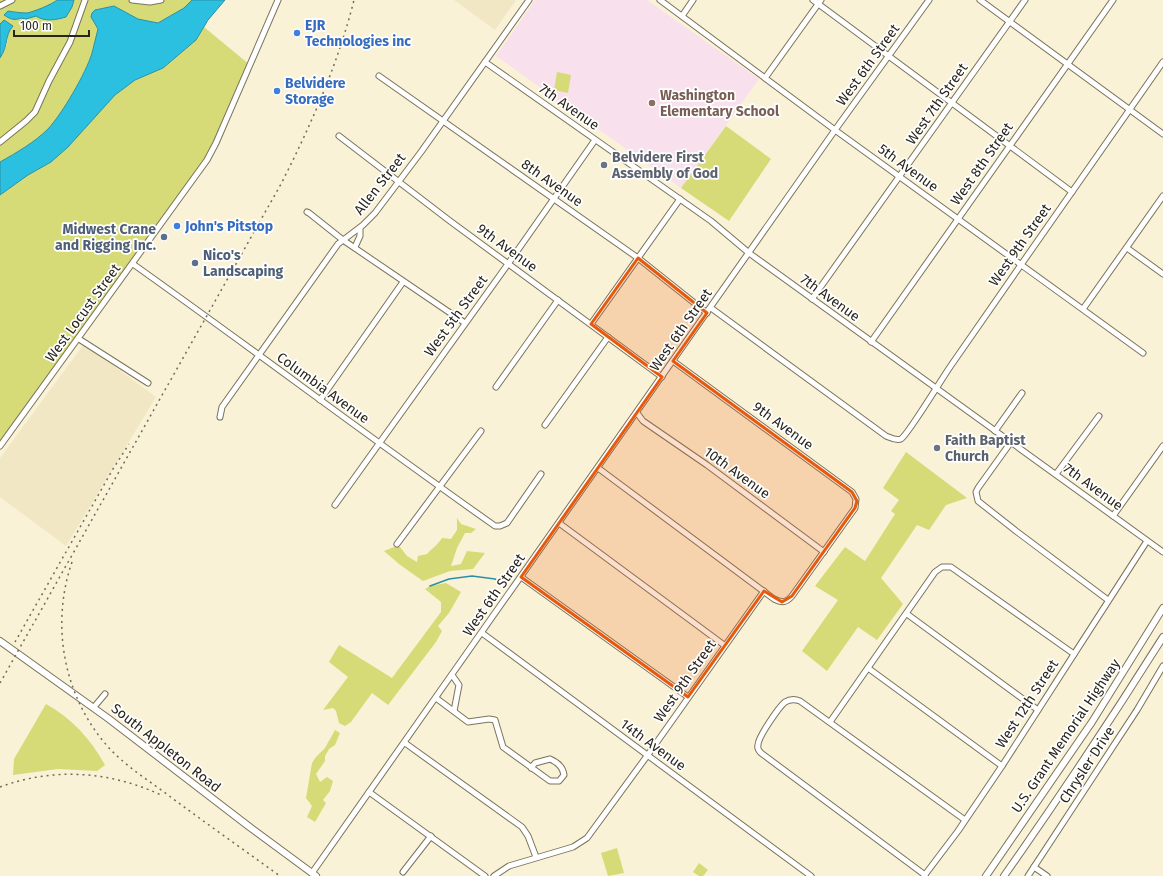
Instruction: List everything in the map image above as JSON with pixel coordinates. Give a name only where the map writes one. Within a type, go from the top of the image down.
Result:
[{"type":"main road","name":"U.S. Grant Memorial Highway","points":[[986,876],[1092,722],[1163,608]]},
{"type":"main road","name":"U.S. Grant Memorial Highway","points":[[1004,876],[1133,685],[1163,637]]},
{"type":"main road","name":"South Appleton Road","points":[[0,640],[94,707],[314,874]]},
{"type":"street","points":[[0,6],[12,0]]},
{"type":"street","points":[[0,142],[26,121],[37,108],[49,81],[70,42],[85,0]]},
{"type":"street","points":[[132,0],[150,2],[161,0]]},
{"type":"street","name":"West Locust Street","points":[[0,446],[79,339],[207,160],[231,110],[278,0]]},
{"type":"street","name":"Allen Street","points":[[220,417],[222,407],[338,244],[360,228],[375,213],[443,121],[529,0]]},
{"type":"street","name":"5th Avenue","points":[[660,0],[835,130],[1143,353]]},
{"type":"street","points":[[682,16],[693,0]]},
{"type":"street","points":[[813,0],[820,2],[889,56],[1072,192]]},
{"type":"street","name":"West 6th Street","points":[[314,874],[369,792],[522,577],[835,130],[929,0]]},
{"type":"street","points":[[980,0],[1163,134]]},
{"type":"street","name":"West 7th Street","points":[[812,300],[1025,0]]},
{"type":"street","name":"West 8th Street","points":[[871,342],[1113,0]]},
{"type":"street","points":[[765,78],[820,2]]},
{"type":"street","name":"7th Avenue","points":[[485,62],[711,221],[749,253],[812,300],[1163,552]]},
{"type":"street","name":"West 9th Street","points":[[711,308],[886,436],[896,440],[901,439],[1020,264],[1163,62]]},
{"type":"street","name":"8th Avenue","points":[[379,76],[638,258],[707,313]]},
{"type":"street","name":"9th Avenue","points":[[339,136],[398,182],[662,377]]},
{"type":"street","name":"West 5th Street","points":[[334,505],[380,444],[595,140]]},
{"type":"street","points":[[1083,309],[1163,196]]},
{"type":"street","points":[[591,324],[680,199]]},
{"type":"street","points":[[307,212],[309,212],[343,240],[465,323]]},
{"type":"street","points":[[355,247],[360,236],[360,228]]},
{"type":"street","points":[[1127,248],[1163,274]]},
{"type":"street","name":"Columbia Avenue","points":[[133,264],[207,316],[258,356],[495,526],[500,526],[507,523],[541,474]]},
{"type":"street","points":[[320,400],[403,282]]},
{"type":"street","points":[[496,387],[558,300]]},
{"type":"street","points":[[545,425],[608,337]]},
{"type":"street","points":[[79,339],[148,382]]},
{"type":"street","name":"9th Avenue","points":[[673,361],[852,492],[856,499],[855,508],[824,552]]},
{"type":"street","points":[[995,431],[1022,393]]},
{"type":"street","name":"10th Avenue","points":[[637,413],[643,421],[707,465],[824,552]]},
{"type":"street","points":[[1056,474],[1099,416]]},
{"type":"street","points":[[397,544],[480,431]]},
{"type":"street","points":[[1011,442],[978,488],[976,492],[978,501],[1108,600]]},
{"type":"street","points":[[1113,516],[1163,446]]},
{"type":"street","points":[[598,468],[774,599],[783,602],[789,600],[824,552]]},
{"type":"street","points":[[559,524],[724,646]]},
{"type":"street","name":"West 12th Street","points":[[924,875],[965,820],[1002,766],[1147,541]]},
{"type":"street","points":[[830,722],[935,572],[942,567],[951,567],[1074,654]]},
{"type":"street","points":[[522,577],[688,697]]},
{"type":"street","name":"West 9th Street","points":[[494,876],[509,866],[573,847],[587,838],[764,591]]},
{"type":"street","points":[[907,614],[1038,710]]},
{"type":"street","name":"14th Avenue","points":[[482,633],[811,876]]},
{"type":"street","name":"Chrysler Drive","points":[[1028,876],[1137,710],[1163,666]]},
{"type":"street","points":[[868,668],[1002,766]]},
{"type":"street","points":[[452,675],[459,685],[454,711]]},
{"type":"street","points":[[94,707],[105,694]]},
{"type":"street","points":[[436,698],[468,722],[490,719],[495,720],[503,747],[532,768],[552,782],[559,781],[564,775],[559,764],[550,759],[535,763],[532,768]]},
{"type":"street","points":[[924,875],[764,756],[759,750],[759,740],[779,708],[785,702],[793,699],[800,701],[965,820]]},
{"type":"street","points":[[405,743],[522,828],[528,836],[536,857]]},
{"type":"street","points":[[369,792],[485,876]]},
{"type":"street","points":[[403,872],[431,836]]},
{"type":"street","points":[[1034,867],[1047,876]]},
{"type":"highlighted area","points":[[638,258],[707,313],[673,361],[852,492],[857,501],[855,508],[792,596],[782,602],[764,591],[688,697],[521,577],[662,377],[591,324]]},
{"type":"shaded area","points":[[454,0],[516,0],[495,30]]},
{"type":"shaded area","name":"Washington Elementary School","points":[[535,0],[647,0],[759,79],[681,188],[496,56]]},
{"type":"shaded area","points":[[84,344],[156,397],[66,546],[0,497],[0,458]]},
{"type":"green space","points":[[0,0],[192,0],[184,8],[158,23],[138,19],[114,6],[91,17],[98,29],[92,52],[85,70],[66,103],[54,122],[43,134],[0,162],[0,58],[6,48],[8,35],[4,20],[0,24]]},
{"type":"green space","points":[[204,27],[250,65],[216,143],[0,446],[0,195],[28,175],[51,162],[68,147],[115,95],[135,80],[163,68],[196,40]]},
{"type":"green space","points":[[557,72],[571,75],[568,93],[554,90]]},
{"type":"green space","points":[[726,126],[771,159],[729,221],[681,188]]},
{"type":"green space","points":[[906,452],[967,498],[946,505],[929,530],[917,525],[881,578],[903,604],[877,640],[858,627],[827,671],[802,651],[838,600],[815,586],[845,547],[865,561],[895,514],[891,511],[899,500],[883,488]]},
{"type":"green space","points":[[457,518],[461,524],[476,529],[471,533],[465,533],[457,548],[451,566],[461,564],[467,551],[485,553],[473,569],[450,571],[423,581],[384,551],[394,547],[400,547],[407,556],[417,562],[418,556],[427,554],[439,543],[442,538],[451,539],[457,530]]},
{"type":"green space","points":[[446,583],[461,592],[449,613],[438,626],[442,631],[436,642],[388,705],[372,693],[351,722],[345,726],[339,723],[336,711],[333,708],[323,710],[348,677],[329,662],[339,645],[392,678],[441,612],[441,602],[425,589],[430,586]]},
{"type":"green space","points":[[46,704],[64,716],[80,730],[93,746],[105,765],[97,771],[58,769],[13,775],[14,759]]},
{"type":"green space","points":[[335,730],[340,733],[335,745],[329,749],[325,756],[325,761],[316,774],[320,782],[327,777],[333,781],[330,791],[323,800],[326,803],[315,822],[307,817],[312,806],[306,798],[312,763],[325,748]]},
{"type":"green space","points":[[617,848],[624,873],[608,876],[601,853]]},
{"type":"green space","points":[[699,863],[708,870],[703,876],[699,876],[693,872]]},
{"type":"water","points":[[57,0],[74,0],[66,17],[51,20],[36,16],[26,19],[14,19],[4,15],[8,11],[27,13],[38,10]]},
{"type":"water","points":[[192,0],[225,0],[208,20],[196,40],[163,68],[135,80],[115,95],[68,147],[51,162],[28,175],[0,195],[0,162],[31,143],[48,129],[66,104],[85,71],[92,53],[98,29],[91,17],[92,13],[95,10],[114,6],[138,19],[158,23],[184,8]]},
{"type":"water","points":[[4,20],[13,26],[8,33],[5,49],[0,58],[0,24]]},
{"type":"waterway","points":[[430,586],[449,579],[472,576],[495,579],[506,585]]},
{"type":"railway","points":[[0,683],[281,184],[323,94],[348,24],[354,0]]},
{"type":"railway","points":[[15,642],[113,469],[129,444]]},
{"type":"railway","points":[[72,562],[65,586],[62,611],[62,636],[72,685],[82,708],[94,729],[110,749],[132,769],[280,876]]},
{"type":"railway","points":[[0,787],[41,776],[62,774],[82,775],[123,781],[163,796]]},
{"type":"place","name":"EJR Technologies inc","points":[[297,33]]},
{"type":"place","name":"Belvidere Storage","points":[[277,91]]},
{"type":"place","name":"Washington Elementary School","points":[[652,103]]},
{"type":"place","name":"Belvidere First Assembly of God","points":[[604,165]]},
{"type":"place","name":"John's Pitstop","points":[[177,226]]},
{"type":"place","name":"Midwest Crane and Rigging Inc.","points":[[164,237]]},
{"type":"place","name":"Nico's Landscaping","points":[[195,263]]},
{"type":"place","name":"Faith Baptist Church","points":[[937,448]]}]
